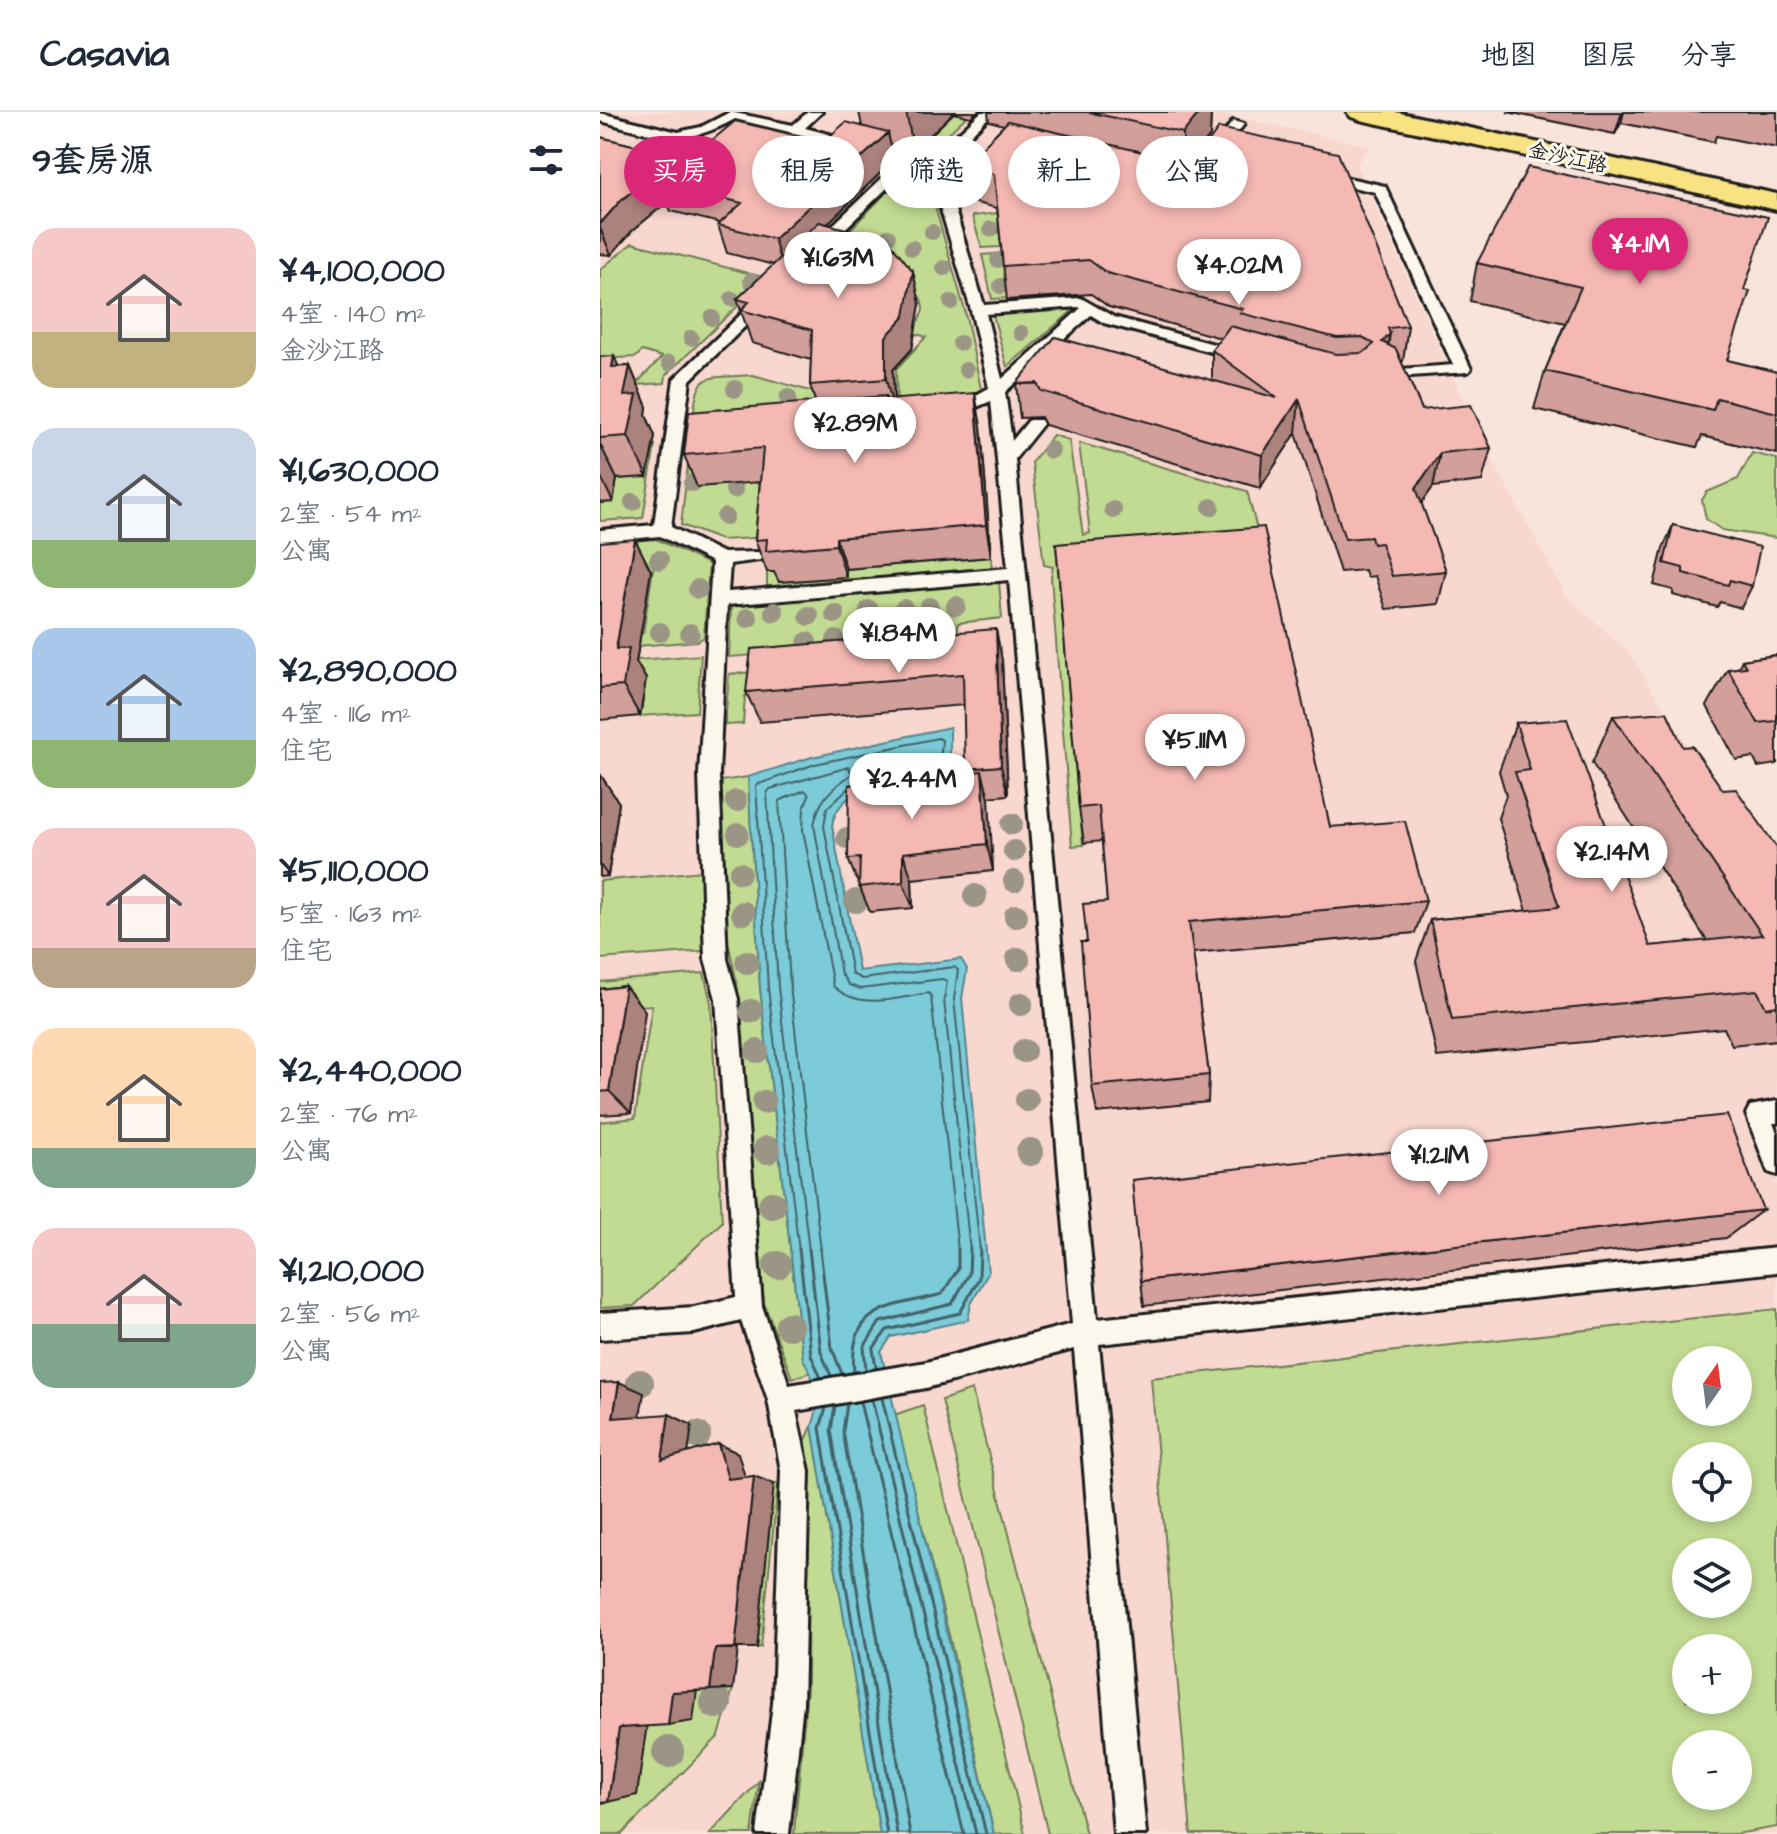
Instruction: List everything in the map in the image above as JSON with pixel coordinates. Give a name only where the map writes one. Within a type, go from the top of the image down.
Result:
[{"type":"main road","name":"金沙江路","points":[[1360,112],[1777,202]]},
{"type":"main road","name":"金沙江路","points":[[1437,112],[1777,183]]},
{"type":"lane","points":[[795,130],[816,112]]},
{"type":"lane","points":[[970,136],[988,112]]},
{"type":"lane","points":[[600,117],[678,136],[705,130],[733,114],[880,150]]},
{"type":"lane","points":[[1231,136],[1238,124]]},
{"type":"lane","points":[[1306,172],[1380,189],[1463,369],[1388,375]]},
{"type":"lane","points":[[801,264],[880,188]]},
{"type":"lane","points":[[947,208],[978,310],[997,391],[1019,573],[1130,1834]]},
{"type":"lane","points":[[662,530],[682,436],[682,379],[778,286]]},
{"type":"lane","points":[[978,310],[1081,302],[1109,320],[1259,360]]},
{"type":"lane","points":[[936,417],[972,407],[997,391],[1090,308]]},
{"type":"lane","points":[[1006,459],[1035,424]]},
{"type":"lane","points":[[600,536],[662,530],[721,559],[754,556]]},
{"type":"lane","points":[[721,559],[709,774],[716,959],[727,999],[749,1306],[781,1400],[795,1471],[788,1703],[773,1834]]},
{"type":"lane","points":[[719,599],[1019,573]]},
{"type":"lane","points":[[1777,1112],[1758,1114],[1777,1164]]},
{"type":"lane","points":[[781,1400],[895,1381],[1085,1333],[1777,1260]]},
{"type":"lane","points":[[600,1326],[694,1320],[749,1306]]},
{"type":"shaded area","points":[[600,112],[1213,112],[1369,146],[1357,165],[1481,439],[1566,595],[1628,652],[1764,865],[1777,893],[1777,1834],[600,1834]]},
{"type":"green space","points":[[955,112],[971,112],[946,136],[930,136]]},
{"type":"green space","points":[[880,199],[880,208],[935,208],[965,311],[981,389],[963,401],[897,412],[896,369],[926,337],[911,332],[922,315],[921,300],[913,288],[828,252]]},
{"type":"green space","points":[[998,213],[1077,243],[982,248],[972,216]]},
{"type":"green space","points":[[632,243],[767,278],[666,375],[665,383],[635,385],[662,357],[642,351],[636,357],[600,359],[600,270]]},
{"type":"green space","points":[[1005,253],[1010,298],[992,299],[982,255]]},
{"type":"green space","points":[[1068,308],[1071,312],[1007,367],[993,315]]},
{"type":"green space","points":[[753,375],[817,393],[816,419],[692,424],[697,394],[705,380]]},
{"type":"green space","points":[[1053,435],[1069,440],[1083,535],[1090,533],[1079,443],[1247,491],[1266,564],[1060,580],[1083,845],[1072,846],[1051,577],[1053,567],[1044,565],[1032,462]]},
{"type":"green space","points":[[655,445],[643,518],[600,521],[600,503],[613,502],[617,479],[635,477],[640,446]]},
{"type":"green space","points":[[690,446],[698,487],[778,480],[769,537],[721,540],[681,525]]},
{"type":"green space","points":[[1752,453],[1777,459],[1777,538],[1722,530],[1706,519],[1702,500],[1707,492],[1738,479]]},
{"type":"green space","points":[[656,539],[709,564],[704,637],[698,641],[600,649],[600,637],[643,633],[653,569],[600,572],[600,543]]},
{"type":"green space","points":[[991,557],[992,569],[767,588],[767,572],[779,571],[779,582],[845,577],[846,569]]},
{"type":"green space","points":[[999,582],[1002,618],[958,623],[958,640],[729,657],[731,605]]},
{"type":"green space","points":[[701,655],[697,712],[640,716],[646,679],[600,663]]},
{"type":"green space","points":[[765,671],[763,694],[745,696],[743,724],[725,725],[729,674]]},
{"type":"green space","points":[[748,777],[760,988],[803,1359],[812,1372],[792,1378],[764,1303],[737,983],[726,933],[721,781]]},
{"type":"green space","points":[[702,871],[703,951],[600,959],[600,881]]},
{"type":"green space","points":[[704,973],[711,1003],[722,1222],[634,1306],[600,1308],[600,1122],[635,1118],[652,1005],[600,1009],[600,982]]},
{"type":"green space","points":[[1777,1309],[1777,1827],[1736,1834],[1191,1834],[1151,1378]]},
{"type":"green space","points":[[972,1390],[1086,1834],[1048,1834],[942,1400]]},
{"type":"green space","points":[[923,1405],[1025,1834],[994,1834],[950,1639],[894,1415]]},
{"type":"green space","points":[[812,1426],[880,1834],[794,1834],[807,1689],[808,1473],[805,1442]]},
{"type":"green space","points":[[774,1484],[778,1484],[761,1647],[757,1648]]},
{"type":"green space","points":[[733,1689],[719,1736],[622,1834],[600,1834],[600,1797],[647,1724],[697,1691]]},
{"type":"green space","points":[[759,1781],[752,1834],[710,1834]]},
{"type":"water","points":[[950,727],[950,771],[898,779],[862,790],[837,810],[832,826],[859,971],[961,959],[967,969],[962,998],[988,1273],[971,1304],[968,1320],[891,1337],[881,1352],[994,1834],[880,1834],[812,1426],[816,1392],[803,1359],[760,988],[748,777],[812,757]]},
{"type":"building","points":[[1088,112],[1200,112],[1183,133]]},
{"type":"building","points":[[735,121],[798,136],[752,136],[752,208],[807,208],[774,239],[718,225],[742,203],[736,202],[736,136],[717,136]]},
{"type":"building","points":[[1008,121],[1073,136],[1008,136],[1008,208],[1120,208],[1120,147],[1136,150],[1136,208],[1248,208],[1248,136],[1213,136],[1219,128],[1338,153],[1408,326],[1388,328],[1390,334],[1382,342],[1396,349],[1422,410],[1471,405],[1491,448],[1440,453],[1416,488],[1446,571],[1392,576],[1381,543],[1373,544],[1371,537],[1345,539],[1299,399],[1262,455],[1041,391],[1037,383],[1016,384],[1055,337],[1277,398],[1212,350],[1230,326],[1336,354],[1363,353],[1374,344],[1362,337],[1337,338],[1240,313],[1243,309],[1107,273],[1089,260],[1003,266],[992,174],[992,137]]},
{"type":"building","points":[[846,122],[888,133],[880,136],[880,140],[864,155],[864,136],[830,136]]},
{"type":"building","points":[[600,137],[624,143],[624,198],[600,224]]},
{"type":"building","points":[[1528,167],[1768,217],[1744,290],[1750,291],[1727,360],[1777,372],[1777,413],[1717,398],[1713,410],[1545,371],[1581,287],[1477,263]]},
{"type":"building","points":[[819,222],[888,240],[913,271],[905,316],[886,337],[886,379],[810,385],[812,330],[741,310],[749,302],[737,299]]},
{"type":"building","points":[[614,356],[612,367],[630,366],[624,396],[637,395],[628,436],[600,438],[600,357]]},
{"type":"building","points":[[975,393],[986,525],[836,538],[836,545],[766,551],[767,539],[755,540],[763,448],[684,455],[689,412],[886,396],[886,400]]},
{"type":"building","points":[[1673,525],[1760,547],[1752,586],[1730,580],[1728,585],[1683,573],[1683,568],[1664,563]]},
{"type":"building","points":[[1264,527],[1330,827],[1405,821],[1426,901],[1189,922],[1209,1075],[1092,1086],[1081,942],[1087,942],[1083,904],[1107,902],[1099,806],[1079,808],[1056,544]]},
{"type":"building","points":[[635,539],[616,649],[629,648],[623,686],[600,688],[600,542]]},
{"type":"building","points":[[996,629],[1001,766],[965,769],[963,674],[746,692],[751,649]]},
{"type":"building","points":[[1777,655],[1777,722],[1758,723],[1728,669],[1746,667],[1742,660]]},
{"type":"building","points":[[1667,712],[1683,747],[1692,746],[1723,790],[1736,789],[1777,848],[1777,1006],[1766,1008],[1757,990],[1452,1020],[1430,920],[1559,907],[1515,772],[1530,770],[1516,723],[1567,719],[1650,946],[1762,935],[1613,716]]},
{"type":"building","points":[[982,771],[987,844],[903,853],[903,882],[859,887],[860,858],[848,859],[849,785]]},
{"type":"building","points":[[625,986],[609,1091],[600,1092],[600,989]]},
{"type":"building","points":[[1727,1115],[1763,1210],[1141,1281],[1132,1180]]},
{"type":"building","points":[[619,1382],[613,1418],[669,1414],[662,1460],[718,1444],[728,1479],[754,1476],[735,1648],[715,1649],[710,1690],[672,1692],[668,1725],[619,1728],[608,1802],[600,1803],[600,1383]]}]
